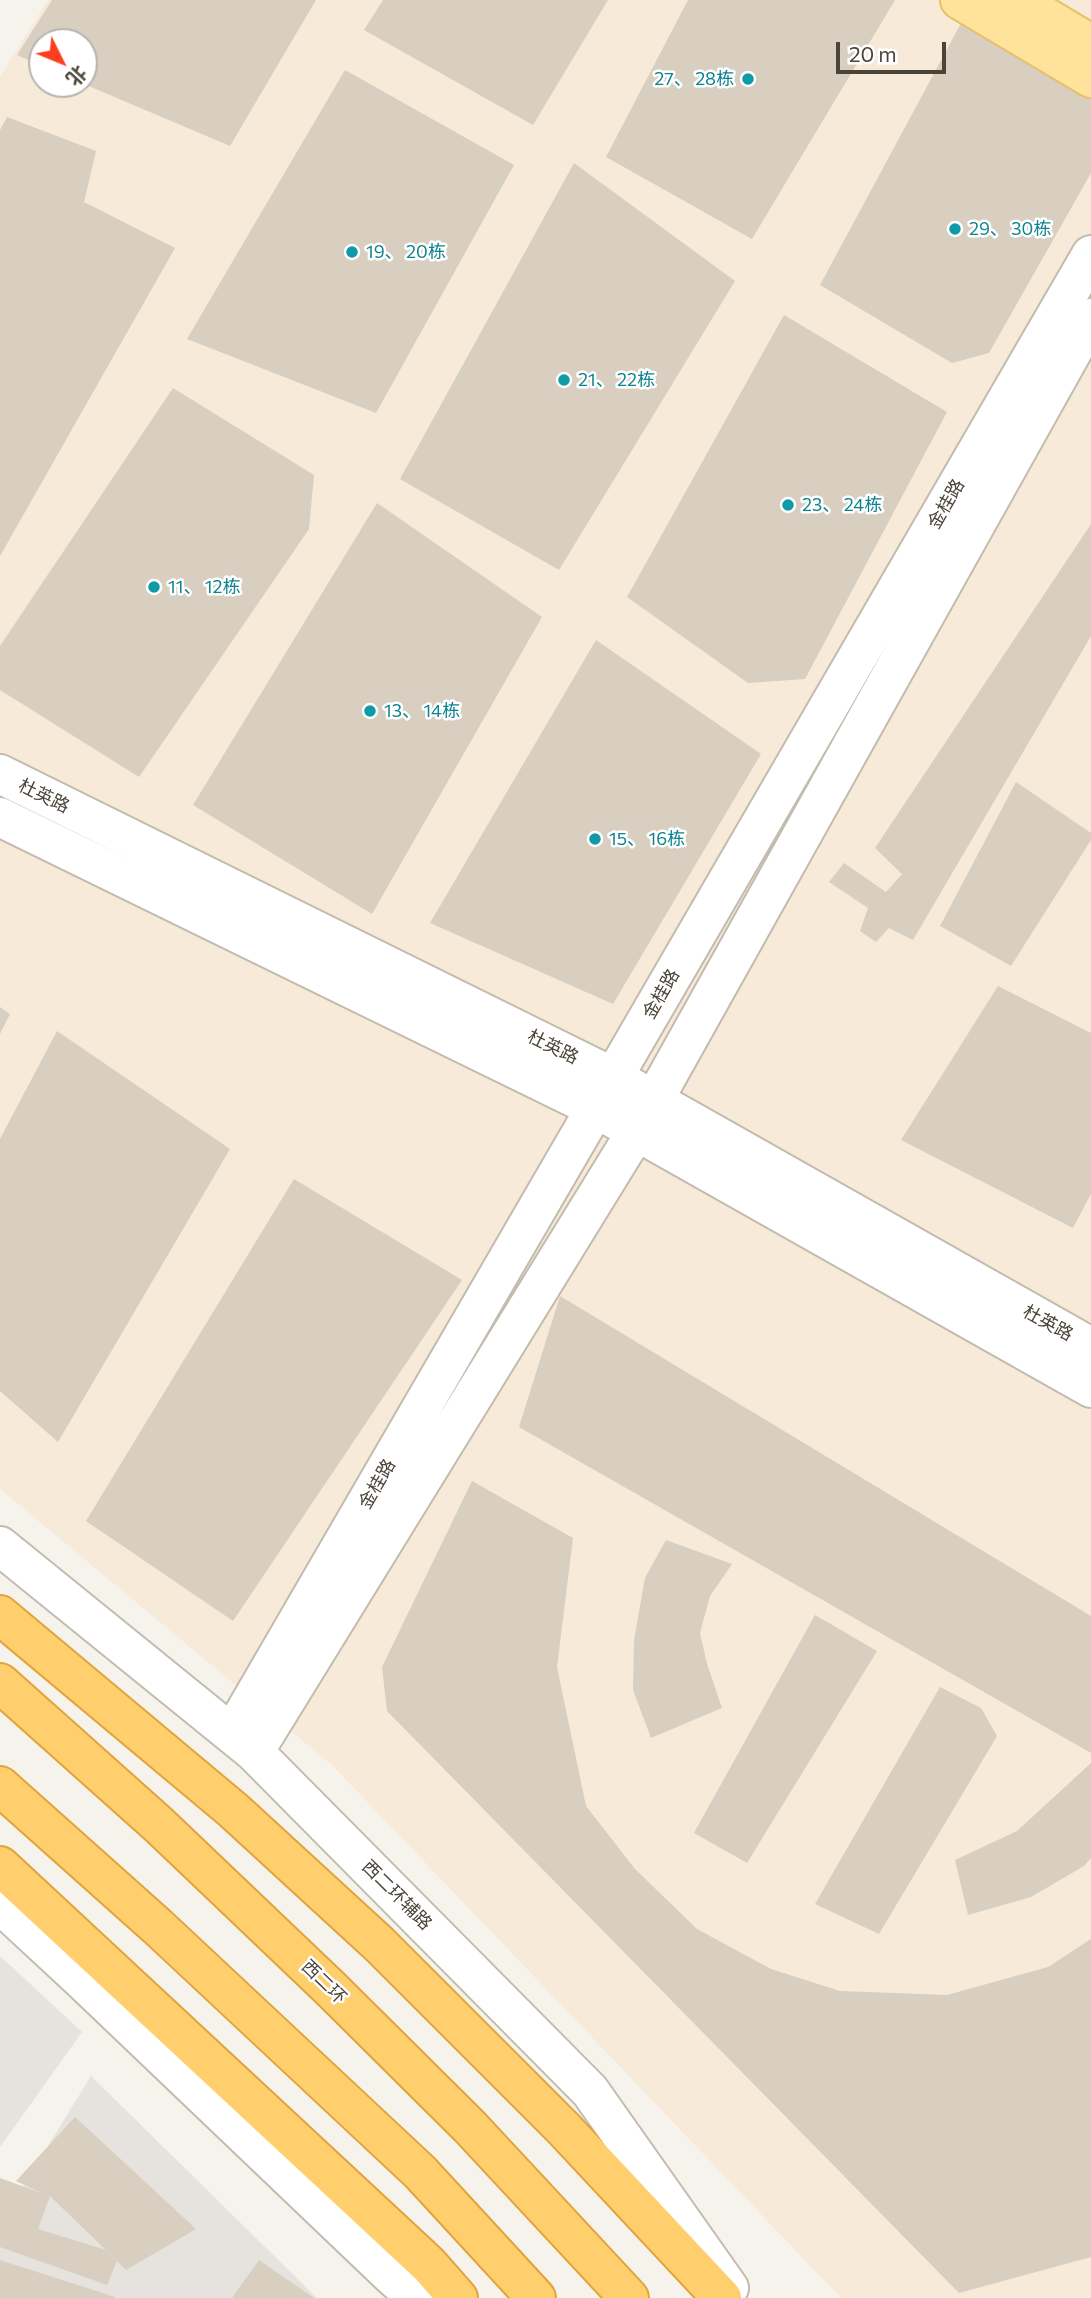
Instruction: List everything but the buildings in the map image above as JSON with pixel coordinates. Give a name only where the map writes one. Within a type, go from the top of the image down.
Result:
[{"type":"highway","points":[[0,1615],[233,1810],[379,1944],[563,2128],[722,2298]]},
{"type":"highway","name":"西二环","points":[[0,1684],[159,1825],[330,1988],[470,2127],[629,2298]]},
{"type":"highway","points":[[0,1786],[158,1927],[420,2172],[537,2298]]},
{"type":"highway","points":[[0,1866],[402,2284],[458,2298]]},
{"type":"main road","points":[[960,0],[1091,78]]},
{"type":"main road","points":[[1017,0],[1091,44]]},
{"type":"street","name":"金桂路","points":[[243,1743],[604,1093],[1091,255]]},
{"type":"street","name":"金桂路","points":[[243,1743],[645,1116],[1091,318]]},
{"type":"street","name":"杜英路","points":[[0,774],[645,1116],[1091,1348]]},
{"type":"street","name":"杜英路","points":[[0,817],[604,1093]]},
{"type":"street","name":"杜英路","points":[[645,1116],[1091,1388]]},
{"type":"street","name":"西二环辅路","points":[[0,1546],[243,1743],[590,2091],[736,2298]]},
{"type":"street","points":[[0,1905],[402,2284]]},
{"type":"shaded area","points":[[48,0],[1091,0],[1091,2298],[841,2298],[333,1766],[0,1489],[0,77],[28,32],[28,98],[98,98],[98,28],[31,28]]},
{"type":"shaded area","points":[[0,1956],[82,2032],[0,2147]]},
{"type":"shaded area","points":[[91,2076],[317,2298],[0,2298],[0,2224]]},
{"type":"place","name":"27、 28栋","points":[[748,79]]},
{"type":"place","name":"29、 30栋","points":[[955,229]]},
{"type":"place","name":"19、 20栋","points":[[352,252]]},
{"type":"place","name":"21、 22栋","points":[[564,380]]},
{"type":"place","name":"23、 24栋","points":[[788,505]]},
{"type":"place","name":"11、 12栋","points":[[154,587]]},
{"type":"place","name":"13、 14栋","points":[[370,711]]},
{"type":"place","name":"15、 16栋","points":[[595,839]]}]
